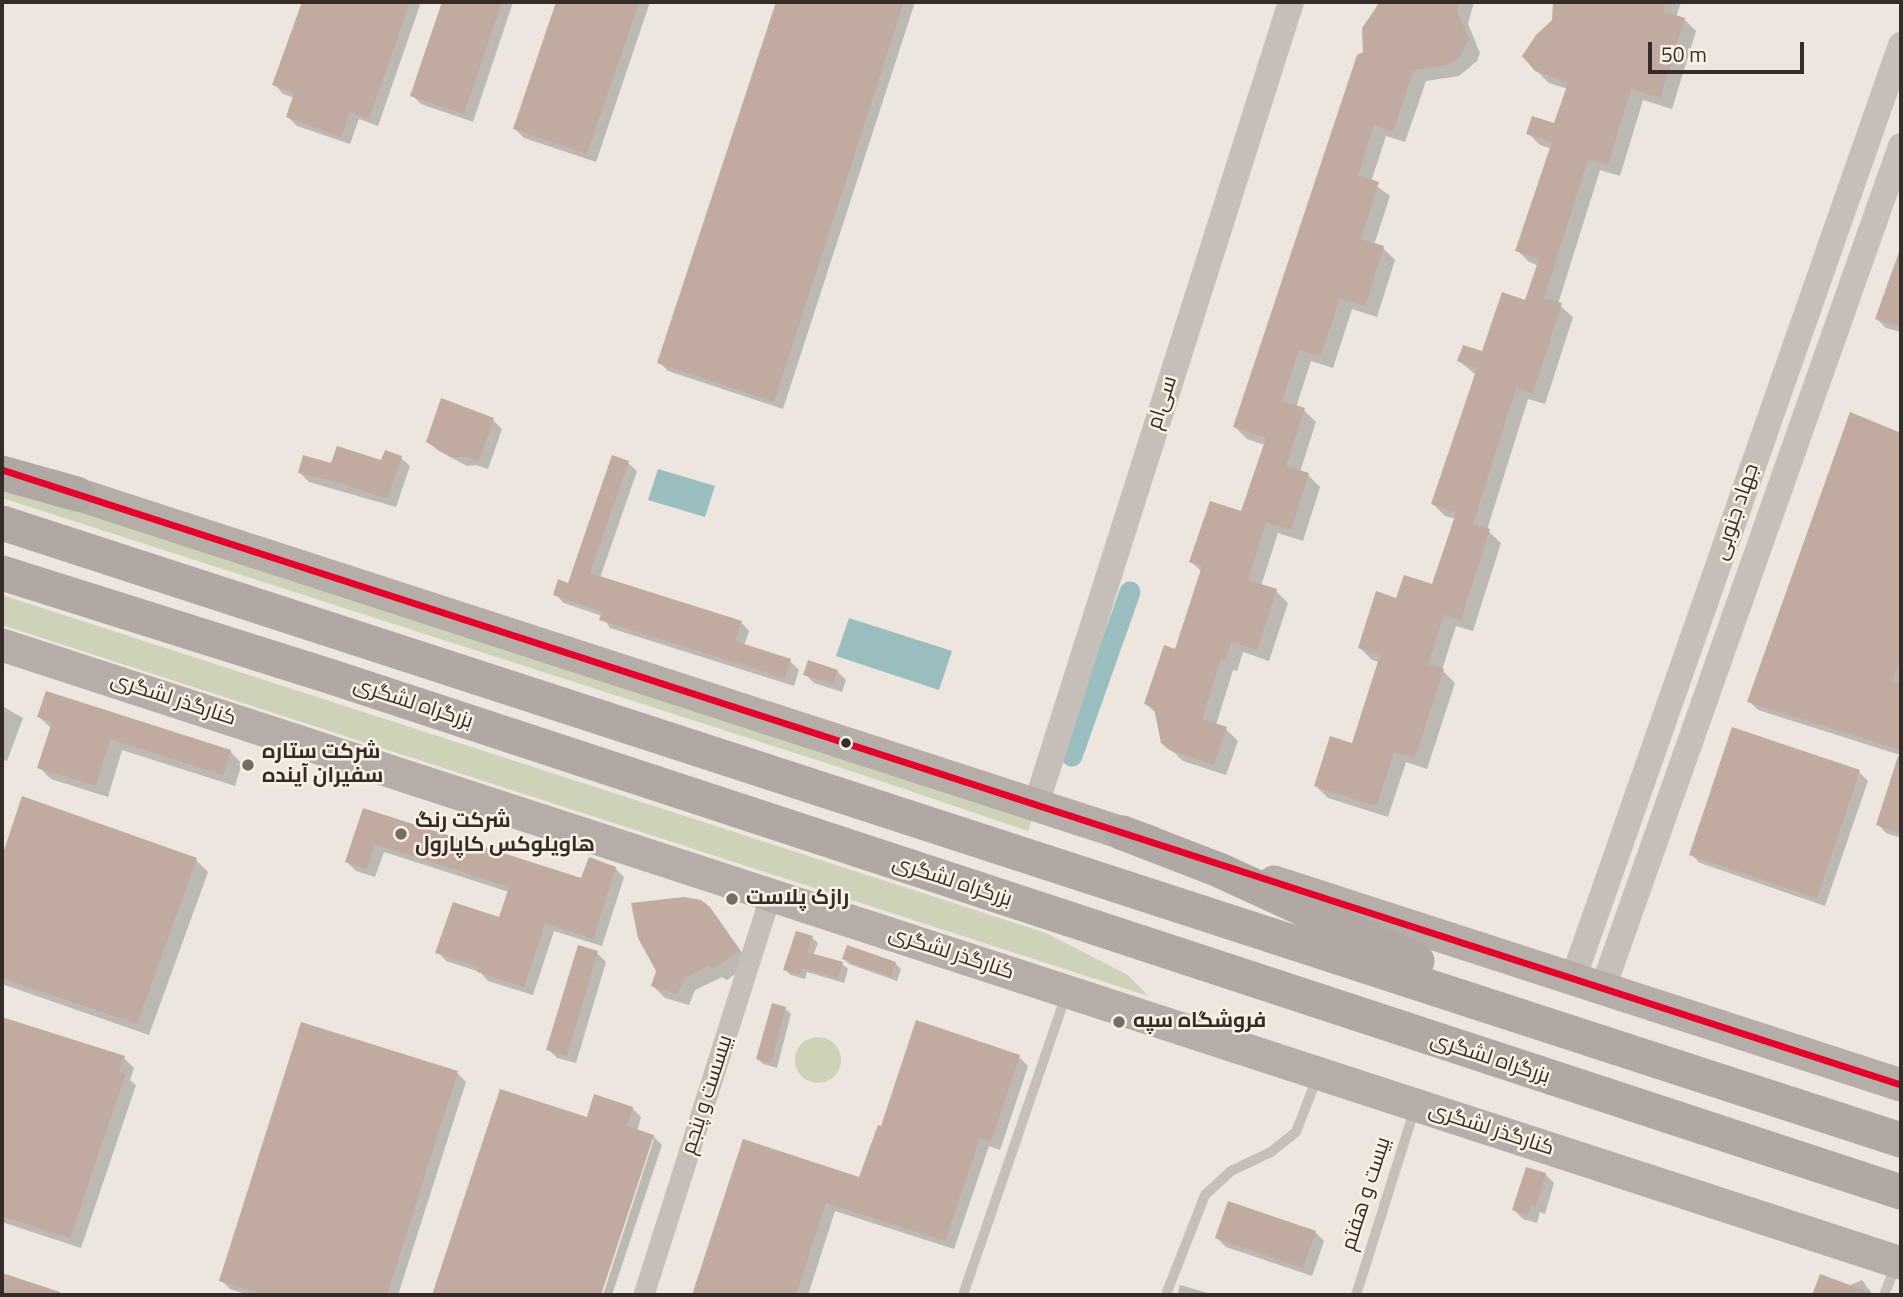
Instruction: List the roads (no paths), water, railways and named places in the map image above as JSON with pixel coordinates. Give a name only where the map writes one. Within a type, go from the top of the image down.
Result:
[{"type":"highway","points":[[2,472],[77,495]]},
{"type":"highway","name":"بزرگراه لشگری","points":[[2,523],[1901,1140]]},
{"type":"highway","name":"بزرگراه لشگری","points":[[2,573],[342,680],[1901,1192]]},
{"type":"highway","points":[[1123,833],[1219,870],[1560,1027]]},
{"type":"main road","points":[[77,495],[1901,1085]]},
{"type":"main road","name":"کنارگذر لشگری","points":[[2,645],[1899,1263]]},
{"type":"street","name":"سی‌ام","points":[[1036,805],[1291,2]]},
{"type":"street","name":"جهاد جنوبی","points":[[1588,983],[1901,45]]},
{"type":"street","name":"جهاد جنوبی","points":[[1588,983],[1901,146]]},
{"type":"street","name":"بیسست و پنجم","points":[[644,1295],[771,895]]},
{"type":"lane","points":[[963,1295],[1067,992]]},
{"type":"lane","points":[[1167,1292],[1205,1195],[1231,1171],[1271,1152],[1296,1132],[1318,1073]]},
{"type":"lane","name":"بیست و هفتم","points":[[1356,1295],[1416,1105]]},
{"type":"lane","points":[[1884,1295],[1899,1263]]},
{"type":"water","points":[[658,469],[715,486],[705,517],[648,500]]},
{"type":"water","points":[[849,618],[952,651],[939,690],[836,656]]},
{"type":"waterway","points":[[1072,756],[1130,592]]},
{"type":"place","name":"شرکت ستاره سفیران آینده","points":[[248,765]]},
{"type":"place","name":"شرکت رنگ هاویلوکس کاپارول","points":[[401,834]]},
{"type":"place","name":"رازک پلاست","points":[[732,899]]},
{"type":"place","name":"فروشگاه سپه","points":[[1119,1022]]}]
